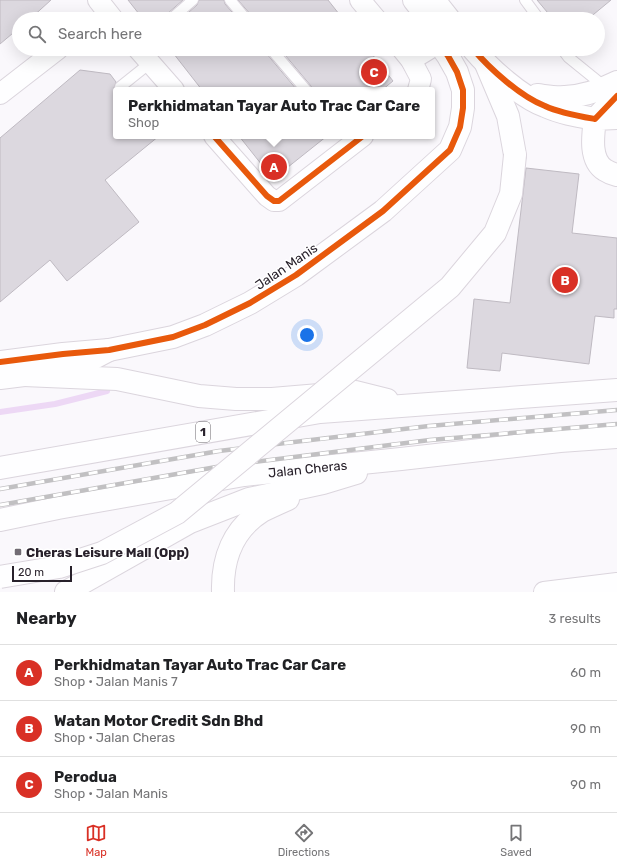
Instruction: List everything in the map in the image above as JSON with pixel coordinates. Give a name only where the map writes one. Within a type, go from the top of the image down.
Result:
[{"type":"main road","points":[[406,0],[415,12]]},
{"type":"main road","points":[[414,0],[439,10]]},
{"type":"main road","name":"Jalan Manis","points":[[0,362],[109,350],[173,337],[205,325],[250,303],[296,275],[382,211],[450,150],[460,127],[463,108],[463,90],[460,80],[448,56]]},
{"type":"main road","points":[[458,56],[460,58],[460,80]]},
{"type":"main road","points":[[480,56],[522,93],[544,106],[574,115],[595,119],[617,118]]},
{"type":"main road","points":[[0,577],[59,567],[102,553],[177,513],[450,287],[495,233],[511,194],[515,155],[508,116],[480,56]]},
{"type":"main road","points":[[522,93],[564,97],[579,96],[613,88]]},
{"type":"main road","points":[[613,88],[595,119],[593,135],[597,162],[604,170],[617,175]]},
{"type":"main road","points":[[0,378],[24,375],[88,361],[109,350]]},
{"type":"main road","points":[[24,375],[117,379],[199,396],[236,399],[272,399],[354,392],[408,405]]},
{"type":"main road","name":"1","points":[[0,468],[320,412],[617,390]]},
{"type":"main road","name":"Jalan Cheras","points":[[0,520],[58,508],[244,475],[560,441],[617,437]]},
{"type":"main road","points":[[66,592],[190,522],[249,499],[323,483],[401,459]]},
{"type":"main road","points":[[223,592],[223,576],[226,558],[235,538],[246,524],[262,511],[323,483]]},
{"type":"street","points":[[360,0],[370,12]]},
{"type":"street","points":[[0,94],[49,56]]},
{"type":"street","points":[[144,56],[171,87]]},
{"type":"street","points":[[407,56],[421,79],[419,87]]},
{"type":"street","points":[[217,139],[267,196],[274,201],[279,201],[353,139]]},
{"type":"street","points":[[544,592],[617,583]]},
{"type":"lane","points":[[179,12],[193,0]]},
{"type":"lane","points":[[230,0],[240,12]]},
{"type":"lane","points":[[525,0],[534,12]]},
{"type":"lane","points":[[120,87],[144,56]]},
{"type":"lane","points":[[277,56],[303,87]]},
{"type":"lane","points":[[569,56],[613,88]]},
{"type":"building","points":[[0,0],[51,0],[38,12],[12,12],[12,34],[0,44]]},
{"type":"building","points":[[128,0],[183,0],[169,12],[137,12]]},
{"type":"building","points":[[199,0],[224,0],[225,4],[232,12],[189,12],[197,5]]},
{"type":"building","points":[[238,0],[328,0],[337,12],[248,12]]},
{"type":"building","points":[[537,0],[611,0],[596,12],[547,12]]},
{"type":"building","points":[[175,56],[269,56],[294,87],[200,87]]},
{"type":"building","points":[[286,56],[373,56],[393,81],[386,87],[311,86]]},
{"type":"building","points":[[80,70],[110,74],[116,82],[113,87],[113,139],[155,139],[105,180],[139,222],[67,281],[50,260],[0,302],[0,138]]},
{"type":"building","points":[[241,139],[323,139],[273,179]]},
{"type":"building","points":[[526,168],[579,174],[572,233],[617,238],[617,309],[614,309],[614,318],[595,316],[589,364],[502,353],[500,371],[467,368],[474,299],[510,303]]},
{"type":"waterway","points":[[0,412],[55,404],[107,391]]},
{"type":"railway","points":[[0,489],[219,451],[429,426],[617,410]]},
{"type":"railway","points":[[0,505],[222,466],[430,440],[617,424]]},
{"type":"cycle path","points":[[0,362],[109,350],[173,337],[205,325],[250,303],[296,275],[383,211],[450,150],[460,127],[463,108],[463,90],[457,72],[448,56]]},
{"type":"cycle path","points":[[480,56],[506,82],[536,102],[557,111],[595,119],[617,96]]},
{"type":"cycle path","points":[[217,139],[267,196],[274,201],[279,201],[359,139]]},
{"type":"place","name":"Perodua","points":[[374,72]]},
{"type":"place","name":"Perkhidmatan Tayar Auto Trac Car Care","points":[[274,167]]},
{"type":"place","name":"Watan Motor Credit Sdn Bhd","points":[[565,280]]},
{"type":"place","name":"Cheras Leisure Mall (Opp)","points":[[18,552]]}]
